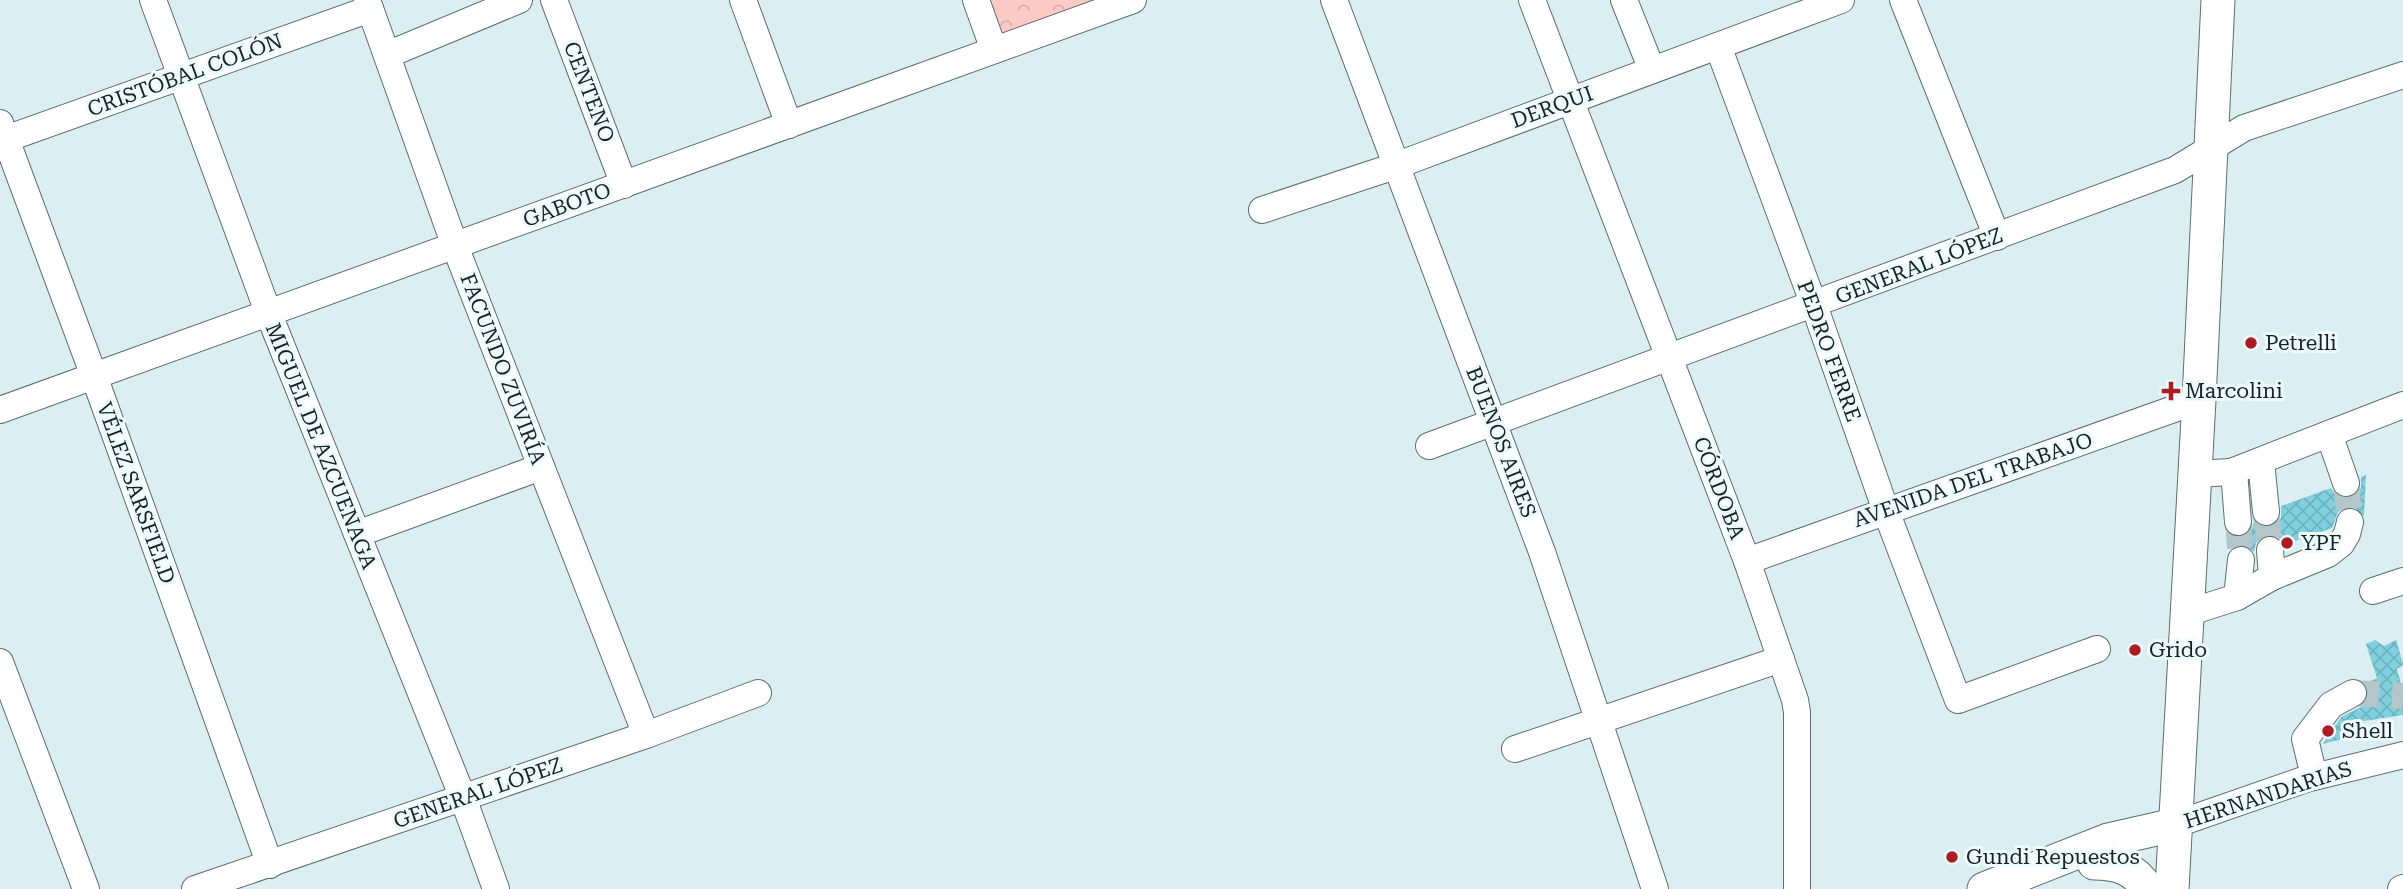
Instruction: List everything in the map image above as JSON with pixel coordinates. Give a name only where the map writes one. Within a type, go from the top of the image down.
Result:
[{"type":"main road","points":[[2172,889],[2199,400],[2217,0]]},
{"type":"main road","points":[[2024,889],[2094,863],[2174,825]]},
{"type":"main road","points":[[1984,889],[2108,840],[2174,825]]},
{"type":"main road","points":[[2094,863],[2113,863],[2142,881],[2147,889]]},
{"type":"street","name":"MIGUEL DE AZCUENAGA","points":[[153,0],[268,312],[463,798],[496,889]]},
{"type":"street","points":[[387,55],[519,0]]},
{"type":"street","name":"CENTENO","points":[[554,0],[624,185]]},
{"type":"street","points":[[743,0],[789,125]]},
{"type":"street","points":[[976,0],[994,50]]},
{"type":"street","name":"BUENOS AIRES","points":[[1334,0],[1542,552],[1655,889]]},
{"type":"street","name":"CÓRDOBA","points":[[1532,0],[1747,561],[1797,712],[1797,889]]},
{"type":"street","points":[[1624,0],[1652,70]]},
{"type":"street","name":"DERQUI","points":[[1262,210],[1395,166],[1841,0]]},
{"type":"street","points":[[1903,0],[1997,237]]},
{"type":"street","name":"GABOTO","points":[[0,410],[1129,1]]},
{"type":"street","name":"CRISTÓBAL COLÓN","points":[[2,134],[181,77],[369,5]]},
{"type":"street","name":"FACUNDO ZUVIRÍA","points":[[369,5],[455,246],[646,736]]},
{"type":"street","name":"PEDRO FERRE","points":[[1718,46],[1814,305],[1886,511],[1958,700],[2097,649]]},
{"type":"street","name":"GENERAL LÓPEZ","points":[[1429,446],[2175,170],[2244,128],[2403,75]]},
{"type":"street","name":"VÉLEZ SARSFIELD","points":[[2,134],[94,376],[270,865]]},
{"type":"street","name":"AVENIDA DEL TRABAJO","points":[[1747,561],[2199,400]]},
{"type":"street","points":[[2195,474],[2234,471],[2403,405]]},
{"type":"street","points":[[2329,434],[2346,483]]},
{"type":"street","points":[[2261,461],[2266,512]]},
{"type":"street","points":[[357,534],[541,467]]},
{"type":"street","points":[[2234,471],[2238,522]]},
{"type":"street","points":[[2187,613],[2237,597],[2272,578],[2328,554],[2341,544],[2350,522]]},
{"type":"street","points":[[2270,550],[2272,578]]},
{"type":"street","points":[[2237,597],[2241,560]]},
{"type":"street","points":[[2373,592],[2403,581]]},
{"type":"street","points":[[1515,749],[1781,659]]},
{"type":"street","points":[[0,662],[86,889]]},
{"type":"street","name":"GENERAL LÓPEZ","points":[[195,889],[646,736],[758,693]]},
{"type":"street","points":[[2314,776],[2305,739],[2331,705],[2353,693]]},
{"type":"street","name":"HERNANDARIAS","points":[[2174,825],[2314,776],[2401,761]]},
{"type":"green space","points":[[989,0],[1102,0],[1000,36]]},
{"type":"building","points":[[2366,475],[2364,516],[2354,507],[2346,507],[2338,512],[2332,528],[2284,545],[2277,536],[2268,534],[2256,543],[2254,552],[2243,544],[2233,547],[2228,534],[2239,538],[2246,535],[2254,522],[2267,528],[2275,525],[2281,518],[2281,506],[2331,488],[2342,498],[2352,498],[2361,487],[2361,477]]},
{"type":"building","points":[[2375,640],[2384,646],[2396,640],[2403,663],[2397,669],[2403,691],[2403,715],[2351,723],[2354,736],[2323,744],[2341,717],[2367,701],[2369,693],[2365,684],[2377,678],[2366,644]]},
{"type":"tunnel","points":[[2346,483],[2350,522]]},
{"type":"tunnel","points":[[2266,512],[2270,550]]},
{"type":"tunnel","points":[[2238,522],[2241,560]]},
{"type":"tunnel","points":[[2353,693],[2403,696]]},
{"type":"place","name":"Petrelli","points":[[2251,343]]},
{"type":"place","name":"Marcolini","points":[[2171,391]]},
{"type":"place","name":"YPF","points":[[2287,543]]},
{"type":"place","name":"Grido","points":[[2135,650]]},
{"type":"place","name":"Shell","points":[[2328,731]]},
{"type":"place","name":"Gundi Repuestos","points":[[1952,857]]}]
